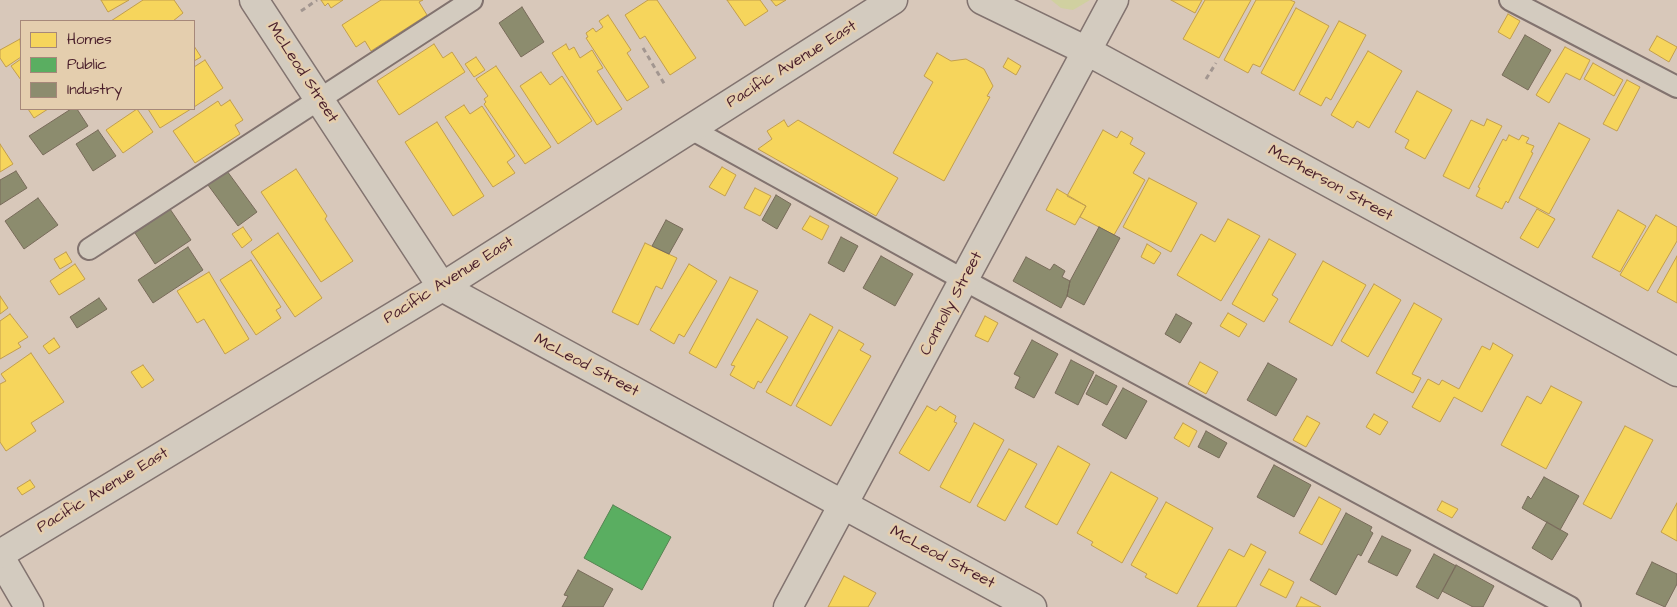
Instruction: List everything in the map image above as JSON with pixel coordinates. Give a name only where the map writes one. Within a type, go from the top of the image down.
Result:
[{"type":"street","name":"McLeod Street","points":[[254,0],[442,287],[1032,607]]},
{"type":"street","name":"Pacific Avenue East","points":[[0,556],[442,287],[893,0]]},
{"type":"street","name":"McPherson Street","points":[[982,0],[1087,51],[1677,372]]},
{"type":"street","name":"Connolly Street","points":[[788,607],[1114,0]]},
{"type":"street","points":[[0,556],[16,599]]},
{"type":"lane","points":[[89,249],[472,0]]},
{"type":"lane","points":[[1510,0],[1677,87]]},
{"type":"lane","points":[[691,129],[964,280],[1570,607]]},
{"type":"path","points":[[301,11],[317,0]]},
{"type":"path","points":[[643,48],[665,85]]},
{"type":"path","points":[[1205,82],[1216,63]]},
{"type":"green space","points":[[1051,0],[1090,0],[1073,10],[1061,8]]},
{"type":"building: Homes","points":[[101,0],[129,0],[108,12]]},
{"type":"building: Homes","points":[[143,0],[174,0],[183,13],[174,20],[113,20]]},
{"type":"building: Homes","points":[[321,0],[343,0],[331,8],[328,3],[325,6]]},
{"type":"building: Homes","points":[[381,0],[423,0],[419,2],[427,15],[371,51],[365,41],[356,47],[342,25]]},
{"type":"building: Homes","points":[[648,0],[657,0],[696,58],[670,75],[645,36],[640,39],[625,15]]},
{"type":"building: Homes","points":[[727,0],[760,0],[768,11],[745,26]]},
{"type":"building: Homes","points":[[771,0],[786,0],[776,6]]},
{"type":"building: Homes","points":[[1171,0],[1202,0],[1195,13]]},
{"type":"building: Homes","points":[[1205,0],[1251,0],[1219,58],[1183,39]]},
{"type":"building: Homes","points":[[1256,0],[1290,0],[1295,2],[1260,67],[1253,64],[1248,73],[1224,60]]},
{"type":"building: Homes","points":[[1296,8],[1329,26],[1294,91],[1261,73]]},
{"type":"building: Homes","points":[[1508,14],[1520,21],[1510,39],[1498,32]]},
{"type":"building: Homes","points":[[608,15],[631,50],[627,53],[649,87],[627,101],[586,38],[588,37],[586,33],[593,28],[596,32],[603,27],[599,21]]},
{"type":"building: Homes","points":[[1339,21],[1366,35],[1331,100],[1326,97],[1321,106],[1299,94]]},
{"type":"building: Homes","points":[[1657,36],[1677,47],[1669,62],[1649,50]]},
{"type":"building: Homes","points":[[20,39],[20,58],[6,67],[0,58],[0,50]]},
{"type":"building: Homes","points":[[434,44],[443,58],[452,52],[465,72],[399,115],[377,81]]},
{"type":"building: Homes","points":[[566,44],[569,50],[574,47],[580,58],[592,50],[603,68],[597,71],[622,109],[597,125],[552,53]]},
{"type":"building: Homes","points":[[1565,47],[1590,60],[1580,80],[1566,73],[1549,103],[1536,95]]},
{"type":"building: Homes","points":[[195,48],[201,57],[195,60]]},
{"type":"building: Homes","points":[[1368,51],[1402,71],[1369,128],[1357,121],[1353,128],[1331,115]]},
{"type":"building: Homes","points":[[937,53],[951,61],[966,59],[984,69],[993,86],[987,96],[990,97],[944,181],[893,153],[933,82],[924,76]]},
{"type":"building: Homes","points":[[476,57],[485,70],[474,77],[465,64]]},
{"type":"building: Homes","points":[[1008,58],[1021,66],[1016,75],[1003,67]]},
{"type":"building: Homes","points":[[20,60],[20,79],[11,66]]},
{"type":"building: Homes","points":[[205,60],[223,88],[195,106],[195,66]]},
{"type":"building: Homes","points":[[1593,63],[1623,80],[1614,96],[1584,79]]},
{"type":"building: Homes","points":[[496,66],[551,147],[525,164],[484,104],[486,102],[484,99],[488,96],[476,79]]},
{"type":"building: Homes","points":[[541,72],[550,85],[562,76],[592,121],[558,144],[520,86]]},
{"type":"building: Homes","points":[[1627,80],[1640,87],[1617,131],[1603,124]]},
{"type":"building: Homes","points":[[1417,91],[1452,110],[1425,159],[1405,148],[1409,140],[1395,132]]},
{"type":"building: Homes","points":[[230,100],[243,120],[235,125],[240,134],[195,163],[173,131],[218,101],[221,106]]},
{"type":"building: Homes","points":[[464,105],[470,114],[482,106],[515,156],[507,162],[515,173],[493,187],[445,117]]},
{"type":"building: Homes","points":[[29,110],[46,110],[34,118]]},
{"type":"building: Homes","points":[[138,110],[153,132],[123,153],[106,130]]},
{"type":"building: Homes","points":[[149,110],[189,110],[160,128]]},
{"type":"building: Homes","points":[[1487,119],[1502,126],[1469,189],[1443,176],[1471,120],[1484,126]]},
{"type":"building: Homes","points":[[784,120],[788,127],[798,120],[898,178],[876,216],[758,149],[772,139],[767,131]]},
{"type":"building: Homes","points":[[437,122],[484,196],[453,216],[405,142]]},
{"type":"building: Homes","points":[[1559,123],[1590,139],[1549,214],[1519,198]]},
{"type":"building: Homes","points":[[1103,130],[1117,138],[1121,131],[1133,138],[1130,144],[1145,153],[1133,173],[1145,180],[1114,235],[1080,217],[1086,206],[1067,196]]},
{"type":"building: Homes","points":[[1509,135],[1519,140],[1522,135],[1529,138],[1526,143],[1534,146],[1531,152],[1533,153],[1508,203],[1506,201],[1502,209],[1476,196],[1480,188],[1478,187],[1503,139],[1506,141]]},
{"type":"building: Homes","points":[[0,144],[13,164],[0,172]]},
{"type":"building: Homes","points":[[722,167],[736,175],[725,196],[709,187]]},
{"type":"building: Homes","points":[[296,169],[327,216],[325,219],[353,261],[321,282],[261,192]]},
{"type":"building: Homes","points":[[1149,178],[1197,203],[1171,252],[1123,227]]},
{"type":"building: Homes","points":[[755,188],[771,196],[760,216],[744,208]]},
{"type":"building: Homes","points":[[1057,189],[1086,206],[1075,225],[1046,210]]},
{"type":"building: Homes","points":[[1537,209],[1555,219],[1538,248],[1520,238]]},
{"type":"building: Homes","points":[[1618,210],[1646,226],[1620,272],[1592,257]]},
{"type":"building: Homes","points":[[1656,215],[1677,227],[1677,241],[1648,291],[1620,275]]},
{"type":"building: Homes","points":[[810,216],[829,226],[822,240],[802,229]]},
{"type":"building: Homes","points":[[1228,219],[1260,236],[1221,301],[1177,275],[1201,234],[1215,242]]},
{"type":"building: Homes","points":[[243,227],[252,240],[242,248],[232,234]]},
{"type":"building: Homes","points":[[278,233],[322,298],[295,317],[251,252]]},
{"type":"building: Homes","points":[[1269,239],[1296,254],[1272,295],[1278,299],[1264,322],[1232,304]]},
{"type":"building: Homes","points":[[645,243],[677,258],[662,289],[656,286],[638,325],[612,312]]},
{"type":"building: Homes","points":[[1147,244],[1161,253],[1154,264],[1141,257]]},
{"type":"building: Homes","points":[[66,252],[72,262],[60,269],[54,259]]},
{"type":"building: Homes","points":[[1677,256],[1677,303],[1657,292]]},
{"type":"building: Homes","points":[[251,260],[281,307],[276,310],[281,318],[256,335],[220,280]]},
{"type":"building: Homes","points":[[1323,261],[1366,285],[1332,346],[1289,322]]},
{"type":"building: Homes","points":[[75,264],[85,279],[59,295],[50,281]]},
{"type":"building: Homes","points":[[689,264],[717,281],[684,337],[679,334],[674,344],[650,330]]},
{"type":"building: Homes","points":[[209,272],[249,339],[225,354],[204,319],[197,323],[177,291]]},
{"type":"building: Homes","points":[[730,277],[758,291],[716,368],[689,353]]},
{"type":"building: Homes","points":[[1374,284],[1401,300],[1368,357],[1341,341]]},
{"type":"building: Homes","points":[[0,296],[8,308],[0,314]]},
{"type":"building: Homes","points":[[1414,303],[1442,319],[1412,374],[1421,378],[1413,393],[1376,373]]},
{"type":"building: Homes","points":[[1228,313],[1247,324],[1239,337],[1220,326]]},
{"type":"building: Homes","points":[[10,314],[28,337],[18,343],[21,347],[0,359],[0,321]]},
{"type":"building: Homes","points":[[810,314],[833,327],[791,406],[766,392]]},
{"type":"building: Homes","points":[[985,316],[998,323],[988,342],[975,336]]},
{"type":"building: Homes","points":[[757,319],[788,337],[761,383],[758,381],[754,389],[730,375],[735,366],[731,365]]},
{"type":"building: Homes","points":[[839,330],[864,344],[860,350],[871,356],[831,426],[796,406]]},
{"type":"building: Homes","points":[[54,338],[60,347],[49,354],[43,346]]},
{"type":"building: Homes","points":[[1493,343],[1513,355],[1482,412],[1454,397],[1440,422],[1412,407],[1428,379],[1439,385],[1442,380],[1459,389],[1482,346],[1490,350]]},
{"type":"building: Homes","points":[[31,353],[64,402],[31,423],[36,431],[6,451],[0,442],[0,384],[6,381],[1,374]]},
{"type":"building: Homes","points":[[1200,362],[1218,372],[1206,394],[1188,384]]},
{"type":"building: Homes","points":[[143,365],[154,380],[142,388],[131,372]]},
{"type":"building: Homes","points":[[1551,386],[1582,402],[1546,469],[1501,445],[1527,396],[1541,404]]},
{"type":"building: Homes","points":[[927,406],[936,411],[940,406],[956,416],[954,422],[957,423],[929,471],[899,453]]},
{"type":"building: Homes","points":[[1374,414],[1388,422],[1380,435],[1366,427]]},
{"type":"building: Homes","points":[[1307,416],[1320,423],[1306,447],[1293,440]]},
{"type":"building: Homes","points":[[974,423],[1004,440],[970,503],[940,487]]},
{"type":"building: Homes","points":[[1183,423],[1197,431],[1189,447],[1174,438]]},
{"type":"building: Homes","points":[[1625,426],[1653,440],[1611,519],[1583,504]]},
{"type":"building: Homes","points":[[1058,446],[1090,464],[1057,525],[1025,507]]},
{"type":"building: Homes","points":[[1009,449],[1037,464],[1005,521],[977,506]]},
{"type":"building: Homes","points":[[1111,472],[1158,498],[1122,563],[1091,545],[1093,542],[1077,533]]},
{"type":"building: Homes","points":[[30,480],[35,487],[22,495],[17,488]]},
{"type":"building: Homes","points":[[1319,497],[1341,509],[1322,545],[1299,533]]},
{"type":"building: Homes","points":[[1442,501],[1458,509],[1452,518],[1437,510]]},
{"type":"building: Homes","points":[[1166,502],[1213,528],[1177,594],[1145,577],[1147,574],[1131,565]]},
{"type":"building: Homes","points":[[1677,503],[1677,541],[1661,532]]},
{"type":"building: Homes","points":[[1251,544],[1266,552],[1236,607],[1197,607],[1229,549],[1244,557]]},
{"type":"building: Homes","points":[[1269,569],[1294,582],[1286,598],[1260,585]]},
{"type":"building: Homes","points":[[844,576],[876,593],[868,607],[828,607]]},
{"type":"building: Homes","points":[[1301,597],[1321,607],[1296,607]]},
{"type":"building: Public","points":[[613,505],[671,537],[642,590],[584,558]]},
{"type":"building: Industry","points":[[522,7],[544,42],[521,57],[499,23]]},
{"type":"building: Industry","points":[[1525,35],[1551,50],[1528,90],[1502,75]]},
{"type":"building: Industry","points":[[69,110],[78,110],[88,126],[43,155],[29,136]]},
{"type":"building: Industry","points":[[98,130],[116,156],[93,171],[76,144]]},
{"type":"building: Industry","points":[[16,171],[27,188],[0,205],[0,180]]},
{"type":"building: Industry","points":[[227,171],[257,212],[238,226],[208,185]]},
{"type":"building: Industry","points":[[776,195],[791,204],[777,229],[762,220]]},
{"type":"building: Industry","points":[[38,198],[58,225],[24,249],[5,221]]},
{"type":"building: Industry","points":[[170,209],[191,240],[155,264],[135,233]]},
{"type":"building: Industry","points":[[666,220],[683,229],[669,254],[652,246]]},
{"type":"building: Industry","points":[[1099,227],[1120,238],[1084,305],[1067,296],[1070,281]]},
{"type":"building: Industry","points":[[841,237],[858,246],[844,272],[828,263]]},
{"type":"building: Industry","points":[[188,247],[203,270],[153,303],[138,280]]},
{"type":"building: Industry","points":[[881,256],[913,274],[895,306],[863,288]]},
{"type":"building: Industry","points":[[1026,257],[1050,270],[1054,264],[1065,271],[1062,277],[1070,281],[1067,296],[1061,308],[1013,281]]},
{"type":"building: Industry","points":[[99,298],[107,309],[77,328],[70,317]]},
{"type":"building: Industry","points":[[1176,314],[1192,323],[1180,343],[1165,334]]},
{"type":"building: Industry","points":[[1032,340],[1058,354],[1034,398],[1015,388],[1020,377],[1014,374]]},
{"type":"building: Industry","points":[[1071,360],[1094,372],[1078,405],[1055,393]]},
{"type":"building: Industry","points":[[1268,363],[1297,379],[1276,416],[1247,400]]},
{"type":"building: Industry","points":[[1096,375],[1117,386],[1107,405],[1086,394]]},
{"type":"building: Industry","points":[[1123,388],[1147,401],[1126,439],[1102,425]]},
{"type":"building: Industry","points":[[1206,431],[1227,443],[1219,458],[1198,447]]},
{"type":"building: Industry","points":[[1274,465],[1311,485],[1294,517],[1257,497]]},
{"type":"building: Industry","points":[[1544,477],[1579,496],[1560,530],[1522,508],[1528,496],[1531,499]]},
{"type":"building: Industry","points":[[1346,513],[1372,527],[1370,531],[1373,533],[1361,556],[1358,554],[1336,595],[1310,580]]},
{"type":"building: Industry","points":[[1547,522],[1568,534],[1552,560],[1532,548]]},
{"type":"building: Industry","points":[[1382,536],[1411,550],[1397,576],[1368,562]]},
{"type":"building: Industry","points":[[1434,554],[1456,566],[1438,599],[1416,587]]},
{"type":"building: Industry","points":[[1652,562],[1677,574],[1677,584],[1665,607],[1636,594]]},
{"type":"building: Industry","points":[[1456,565],[1494,586],[1483,607],[1473,607],[1442,591]]},
{"type":"building: Industry","points":[[578,570],[613,589],[603,607],[562,607],[568,596],[564,595]]}]
